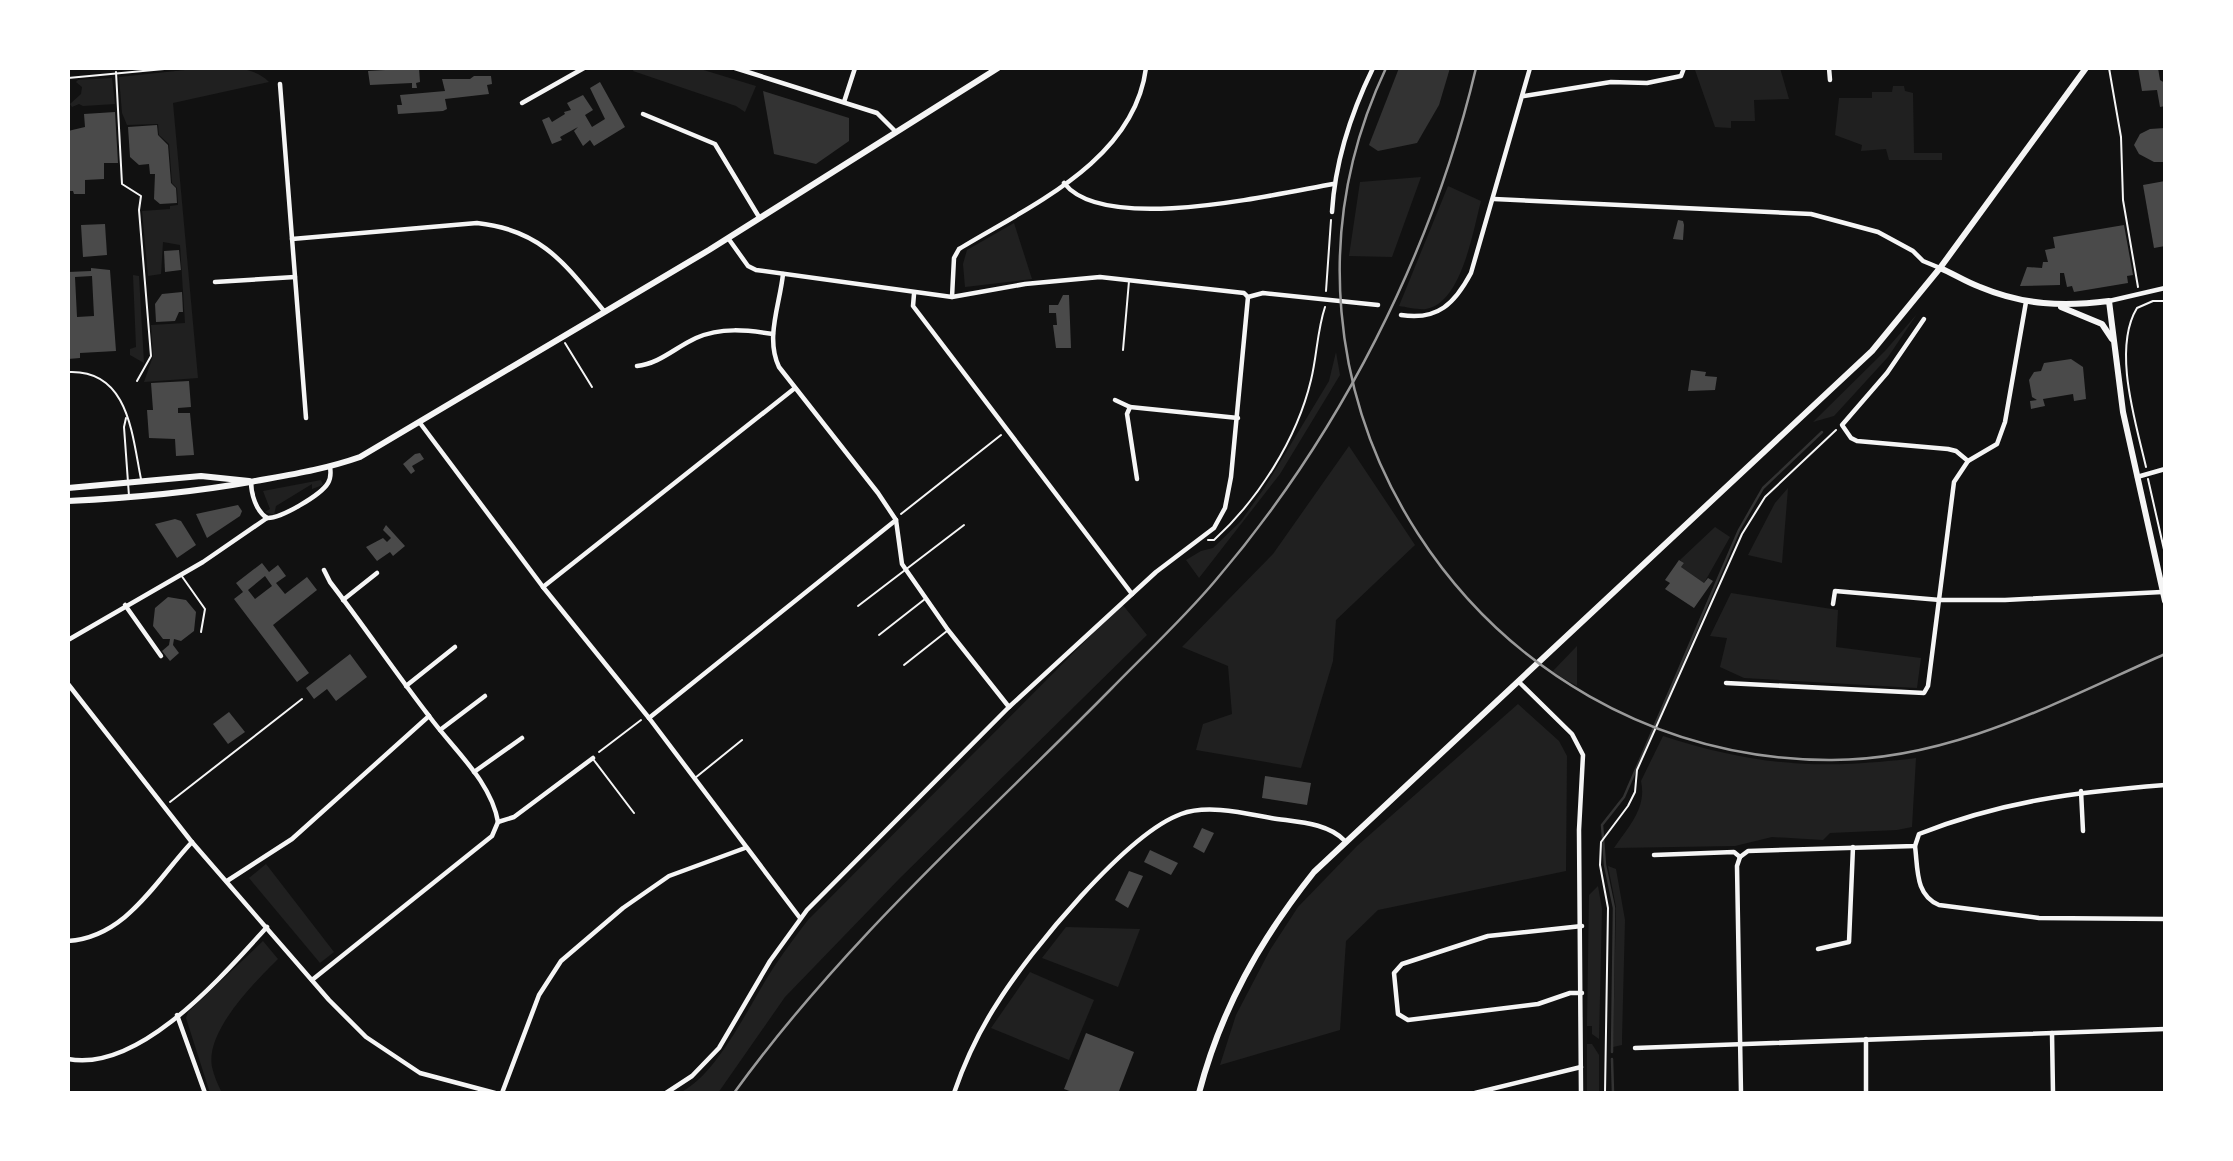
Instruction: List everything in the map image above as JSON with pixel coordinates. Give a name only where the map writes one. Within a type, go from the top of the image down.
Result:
[{"type":"main road","points":[[68,501],[142,498],[330,467],[360,457],[728,237],[998,68]]},
{"type":"main road","points":[[2081,68],[2081,78]]},
{"type":"main road","points":[[1199,1093],[1214,1040],[1253,958],[1300,890],[1345,841],[1855,368],[1940,268],[2086,68]]},
{"type":"main road","points":[[1940,268],[1976,286],[2026,302],[2059,306],[2109,301],[2136,477],[2165,601]]},
{"type":"main road","points":[[2059,306],[2102,324],[2113,340]]},
{"type":"main road","points":[[68,488],[201,476],[251,481]]},
{"type":"street","points":[[522,103],[584,68]]},
{"type":"street","points":[[735,68],[877,113],[894,131]]},
{"type":"street","points":[[844,102],[855,68]]},
{"type":"street","points":[[952,297],[954,258],[959,249],[1092,164],[1128,123],[1146,68]]},
{"type":"street","points":[[1332,212],[1333,184],[1344,141],[1373,68]]},
{"type":"street","points":[[1401,315],[1421,317],[1456,300],[1471,273],[1530,68]]},
{"type":"street","points":[[1524,96],[1611,82],[1647,83],[1681,76],[1685,68]]},
{"type":"street","points":[[1829,68],[1830,80]]},
{"type":"street","points":[[280,83],[306,418]]},
{"type":"street","points":[[643,114],[715,144],[759,217]]},
{"type":"street","points":[[1064,183],[1071,191],[1097,204],[1143,208],[1246,200],[1333,184]]},
{"type":"street","points":[[1494,198],[1811,214],[1878,232],[1913,251],[1923,261],[1940,268]]},
{"type":"street","points":[[292,239],[477,222],[502,225],[545,246],[604,311]]},
{"type":"street","points":[[728,237],[748,266],[914,294],[952,297],[1081,279],[1129,280],[1244,293],[1248,297]]},
{"type":"street","points":[[783,274],[773,334],[774,356],[795,388],[865,474],[896,520],[905,569],[948,631],[1009,707]]},
{"type":"street","points":[[215,282],[295,277]]},
{"type":"street","points":[[2109,301],[2165,288]]},
{"type":"street","points":[[1248,297],[1263,293],[1378,305]]},
{"type":"street","points":[[914,294],[913,306],[1006,432],[1132,594]]},
{"type":"street","points":[[666,1093],[684,1083],[719,1048],[770,961],[800,918],[1009,707],[1132,594],[1204,538],[1226,508],[1238,418],[1248,297]]},
{"type":"street","points":[[1726,683],[1924,693],[1928,686],[1954,482],[1968,461],[1997,444],[2005,422],[2026,302]]},
{"type":"street","points":[[1924,319],[1887,373],[1842,425],[1850,438],[1857,441],[1956,450],[1968,461]]},
{"type":"street","points":[[637,366],[649,365],[698,337],[719,331],[739,329],[773,334]]},
{"type":"street","points":[[543,587],[795,388]]},
{"type":"street","points":[[1115,400],[1130,407],[1238,418]]},
{"type":"street","points":[[1130,407],[1127,414],[1137,479]]},
{"type":"street","points":[[420,423],[543,587],[649,718],[800,918]]},
{"type":"street","points":[[68,640],[180,574],[267,518],[282,515],[323,490],[331,477],[330,467]]},
{"type":"street","points":[[2136,477],[2165,470]]},
{"type":"street","points":[[251,481],[251,492],[261,514],[267,518]]},
{"type":"street","points":[[649,718],[896,520]]},
{"type":"street","points":[[312,980],[492,836],[498,822],[495,804],[474,772],[429,716],[324,570]]},
{"type":"street","points":[[343,600],[377,573]]},
{"type":"street","points":[[1833,604],[1835,592],[1940,600],[2005,600],[2162,592]]},
{"type":"street","points":[[125,605],[161,656]]},
{"type":"street","points":[[407,686],[455,647]]},
{"type":"street","points":[[1519,682],[1572,734],[1583,755],[1579,830],[1582,926],[1581,1093]]},
{"type":"street","points":[[68,684],[192,842],[312,980],[366,1037],[399,1062],[431,1078],[495,1093]]},
{"type":"street","points":[[440,730],[485,696]]},
{"type":"street","points":[[227,881],[292,839],[429,716]]},
{"type":"street","points":[[474,772],[522,738]]},
{"type":"street","points":[[498,822],[514,817],[593,758]]},
{"type":"street","points":[[2165,785],[2081,791],[1967,815],[1919,834],[1915,846],[1921,892],[1929,901],[1939,905],[2039,918],[2165,919]]},
{"type":"street","points":[[2081,791],[2083,831]]},
{"type":"street","points":[[954,1093],[979,1034],[1010,984],[1081,900],[1147,833],[1183,813],[1238,812],[1314,825],[1339,835],[1345,841]]},
{"type":"street","points":[[68,941],[103,932],[121,922],[192,842]]},
{"type":"street","points":[[1741,1093],[1737,866],[1741,857],[1748,852],[1915,846]]},
{"type":"street","points":[[1818,949],[1849,942],[1853,847]]},
{"type":"street","points":[[502,1093],[538,995],[561,961],[623,908],[669,876],[745,848]]},
{"type":"street","points":[[1654,855],[1734,852],[1741,857]]},
{"type":"street","points":[[1582,926],[1488,936],[1402,964],[1394,973],[1398,1014],[1408,1020],[1538,1004],[1570,993],[1582,993]]},
{"type":"street","points":[[68,1059],[90,1061],[123,1052],[177,1015],[267,927]]},
{"type":"street","points":[[177,1015],[205,1093]]},
{"type":"street","points":[[1635,1048],[2165,1028]]},
{"type":"street","points":[[2052,1033],[2053,1093]]},
{"type":"street","points":[[1866,1039],[1866,1093]]},
{"type":"street","points":[[1475,1093],[1581,1067]]},
{"type":"lane","points":[[1123,350],[1129,280]]},
{"type":"lane","points":[[68,372],[95,376],[109,384],[123,404],[132,427],[142,498]]},
{"type":"lane","points":[[127,417],[124,426],[129,498]]},
{"type":"lane","points":[[858,606],[964,526]]},
{"type":"lane","points":[[180,574],[205,609],[201,632]]},
{"type":"lane","points":[[879,635],[925,599]]},
{"type":"lane","points":[[904,665],[948,631]]},
{"type":"lane","points":[[694,779],[742,740]]},
{"type":"lane","points":[[593,758],[634,813]]},
{"type":"path","points":[[68,78],[175,68]]},
{"type":"path","points":[[2108,70],[2121,137],[2123,200],[2140,294]]},
{"type":"path","points":[[116,72],[122,184],[141,196],[139,210],[150,356],[137,381]]},
{"type":"path","points":[[1204,538],[1214,540],[1239,514],[1261,486],[1293,429],[1311,382],[1319,322],[1326,301],[1332,212]]},
{"type":"path","points":[[2165,301],[2143,305],[2133,315],[2127,361],[2128,386],[2165,554]]},
{"type":"path","points":[[560,337],[592,387]]},
{"type":"path","points":[[1605,1093],[1608,908],[1600,865],[1601,842],[1610,834],[1635,792],[1637,770],[1742,534],[1765,497],[1842,425]]},
{"type":"path","points":[[896,520],[901,513],[1006,432]]},
{"type":"path","points":[[165,809],[302,699]]},
{"type":"path","points":[[593,758],[638,721],[649,718]]},
{"type":"shaded area","points":[[204,68],[247,70],[269,82],[173,103],[198,378],[144,382],[153,356],[151,325],[185,323],[180,245],[163,242],[161,274],[148,276],[142,211],[170,209],[170,206],[178,205],[177,188],[172,183],[169,144],[159,135],[158,124],[127,125],[122,113],[119,77]]},
{"type":"shaded area","points":[[634,68],[697,68],[756,86],[745,112],[736,106],[633,71]]},
{"type":"shaded area","points":[[1399,68],[1450,68],[1439,105],[1417,143],[1378,151],[1369,145]]},
{"type":"shaded area","points":[[1780,68],[1789,99],[1754,100],[1755,121],[1731,121],[1731,128],[1715,127],[1695,70]]},
{"type":"shaded area","points":[[112,78],[115,104],[79,104],[72,107],[70,104],[81,94],[82,87],[76,82],[78,80]]},
{"type":"shaded area","points":[[1893,86],[1904,86],[1905,91],[1913,93],[1914,153],[1942,153],[1942,160],[1889,160],[1886,149],[1861,151],[1862,145],[1835,135],[1839,98],[1872,98],[1872,92],[1892,92]]},
{"type":"shaded area","points":[[763,91],[849,118],[849,141],[816,164],[774,154]]},
{"type":"shaded area","points":[[1421,177],[1392,257],[1349,256],[1360,182]]},
{"type":"shaded area","points":[[1448,186],[1481,201],[1464,264],[1449,294],[1438,304],[1426,309],[1399,306]]},
{"type":"shaded area","points":[[1014,223],[1032,279],[965,287],[963,264],[967,250]]},
{"type":"shaded area","points":[[133,275],[139,276],[144,363],[130,355],[130,349],[136,347]]},
{"type":"shaded area","points":[[1917,314],[1888,357],[1834,416],[1813,422],[1885,351]]},
{"type":"shaded area","points":[[1336,352],[1340,375],[1280,474],[1199,578],[1186,560],[1201,551],[1213,548],[1241,521],[1265,487],[1329,381]]},
{"type":"shaded area","points":[[1349,446],[1415,545],[1336,620],[1333,661],[1301,768],[1196,750],[1203,724],[1232,714],[1228,666],[1182,647],[1273,554]]},
{"type":"shaded area","points":[[321,480],[323,485],[312,489],[312,484],[276,506],[274,515],[265,512],[270,509],[263,491]]},
{"type":"shaded area","points":[[1788,488],[1782,563],[1748,555],[1775,503]]},
{"type":"shaded area","points":[[1715,527],[1730,537],[1704,583],[1681,567],[1684,563],[1680,560]]},
{"type":"shaded area","points":[[1731,593],[1838,610],[1836,647],[1921,658],[1917,688],[1744,678],[1720,667],[1727,638],[1710,636]]},
{"type":"shaded area","points":[[1122,604],[1147,635],[899,879],[785,997],[718,1093],[679,1093],[694,1084],[721,1054],[776,964],[808,920]]},
{"type":"shaded area","points":[[1577,646],[1577,686],[1552,672]]},
{"type":"shaded area","points":[[1518,704],[1559,741],[1567,756],[1566,871],[1378,910],[1346,941],[1340,1030],[1220,1065],[1236,1015],[1270,950],[1298,907],[1357,846]]},
{"type":"shaded area","points":[[1663,736],[1728,754],[1788,763],[1849,764],[1916,758],[1912,827],[1830,833],[1823,840],[1772,837],[1735,846],[1614,848],[1639,808],[1641,781]]},
{"type":"shaded area","points":[[266,864],[334,952],[320,963],[249,878]]},
{"type":"shaded area","points":[[1608,866],[1616,869],[1625,920],[1622,1045],[1613,1047],[1616,907]]},
{"type":"shaded area","points":[[1598,886],[1602,909],[1599,1039],[1592,1034],[1592,1026],[1587,1026],[1589,895]]},
{"type":"shaded area","points":[[1066,927],[1140,929],[1118,987],[1042,958]]},
{"type":"shaded area","points":[[263,941],[278,959],[234,1008],[216,1038],[212,1067],[222,1093],[210,1093],[186,1018],[188,1012]]},
{"type":"shaded area","points":[[1030,972],[1094,1000],[1069,1060],[991,1028]]},
{"type":"shaded area","points":[[1587,1044],[1592,1044],[1599,1055],[1599,1093],[1587,1093]]},
{"type":"building","points":[[419,68],[420,82],[416,83],[417,88],[412,88],[412,83],[370,85],[368,71]]},
{"type":"building","points":[[2138,68],[2158,68],[2160,80],[2165,83],[2165,106],[2160,107],[2157,90],[2142,91]]},
{"type":"building","points":[[474,76],[491,76],[492,84],[487,85],[489,94],[445,99],[447,109],[443,111],[398,114],[397,105],[402,105],[400,95],[445,91],[442,79],[470,79]]},
{"type":"building","points":[[600,82],[625,127],[594,146],[590,140],[583,146],[574,131],[578,127],[560,137],[562,140],[552,144],[542,120],[549,117],[552,122],[571,110],[567,103],[583,95],[593,110],[585,115],[592,127],[605,119],[590,88]]},
{"type":"building","points":[[115,112],[118,163],[104,163],[104,179],[85,180],[85,194],[68,191],[68,131],[85,127],[84,114]]},
{"type":"building","points":[[157,125],[158,135],[168,145],[171,183],[176,188],[177,203],[160,204],[154,199],[155,174],[150,174],[149,164],[139,165],[130,157],[128,127]]},
{"type":"building","points":[[2165,128],[2165,162],[2154,162],[2139,154],[2134,145],[2140,134],[2150,129]]},
{"type":"building","points":[[2165,181],[2165,246],[2154,248],[2143,185]]},
{"type":"building","points":[[1678,220],[1683,221],[1684,225],[1683,240],[1673,239]]},
{"type":"building","points":[[105,224],[107,255],[83,257],[81,225]]},
{"type":"building","points":[[2124,225],[2133,275],[2127,276],[2128,283],[2074,292],[2072,286],[2067,287],[2064,273],[2060,273],[2060,285],[2020,286],[2027,267],[2042,268],[2043,262],[2048,262],[2045,250],[2055,248],[2053,237]]},
{"type":"building","points":[[179,250],[181,270],[165,272],[164,251]]},
{"type":"building","points":[[91,268],[110,270],[116,351],[80,353],[80,358],[68,359],[68,272],[91,271]],"holes":[[[92,276],[94,316],[77,317],[75,277]]]},
{"type":"building","points":[[182,292],[183,312],[179,312],[175,321],[156,322],[155,304],[162,294]]},
{"type":"building","points":[[1063,295],[1069,295],[1071,348],[1056,348],[1053,325],[1057,325],[1056,313],[1049,313],[1049,305],[1058,305]]},
{"type":"building","points":[[2071,359],[2083,367],[2086,399],[2074,401],[2073,394],[2043,399],[2045,406],[2031,409],[2030,401],[2037,400],[2032,397],[2029,380],[2034,372],[2041,371],[2044,363]]},
{"type":"building","points":[[1691,370],[1706,372],[1705,376],[1717,377],[1715,390],[1688,391]]},
{"type":"building","points":[[189,381],[191,407],[178,408],[178,413],[190,413],[194,455],[176,456],[175,439],[149,438],[147,410],[153,410],[151,383]]},
{"type":"building","points":[[420,453],[424,459],[412,466],[415,471],[411,474],[403,464]]},
{"type":"building","points":[[238,505],[242,511],[240,516],[207,538],[196,514]]},
{"type":"building","points":[[175,519],[181,521],[196,545],[177,558],[155,524]]},
{"type":"building","points":[[386,525],[405,546],[393,556],[390,552],[377,561],[366,547],[383,538],[387,542],[391,538],[383,530]]},
{"type":"building","points":[[1679,560],[1684,563],[1681,567],[1704,583],[1708,578],[1713,581],[1694,608],[1665,589],[1670,583],[1665,580]]},
{"type":"building","points":[[262,563],[269,572],[278,565],[286,576],[276,583],[285,594],[307,577],[317,590],[273,625],[309,673],[297,682],[234,599],[243,592],[236,583]],"holes":[[[265,576],[272,586],[255,599],[248,590]]]},
{"type":"building","points":[[168,597],[186,600],[196,612],[194,631],[181,641],[174,639],[173,645],[179,653],[170,661],[162,651],[169,645],[170,639],[163,639],[153,626],[155,608]]},
{"type":"building","points":[[350,654],[367,677],[336,701],[327,689],[314,699],[306,688]]},
{"type":"building","points":[[229,712],[245,732],[228,744],[213,724]]},
{"type":"building","points":[[1265,776],[1311,783],[1307,805],[1262,798]]},
{"type":"building","points":[[1202,828],[1214,833],[1204,853],[1193,847]]},
{"type":"building","points":[[1150,850],[1178,863],[1171,875],[1144,862]]},
{"type":"building","points":[[1129,871],[1143,876],[1128,908],[1115,900]]},
{"type":"building","points":[[1086,1033],[1134,1052],[1119,1091],[1075,1093],[1064,1089]]},
{"type":"waterway","points":[[1612,1052],[1614,908],[1605,865],[1602,825],[1624,797],[1739,530],[1763,488],[1822,432]]},
{"type":"waterway","points":[[1612,1059],[1613,1093]]},
{"type":"railway","points":[[1386,68],[1347,190],[1341,312],[1366,428],[1418,534],[1494,625],[1589,696],[1702,743],[1829,760],[1874,758],[1960,740],[2043,709],[2165,654]]},
{"type":"railway","points":[[734,1093],[776,1038],[867,933],[1177,622],[1215,581],[1260,525],[1302,466],[1376,340],[1407,274],[1434,206],[1476,68]]}]
